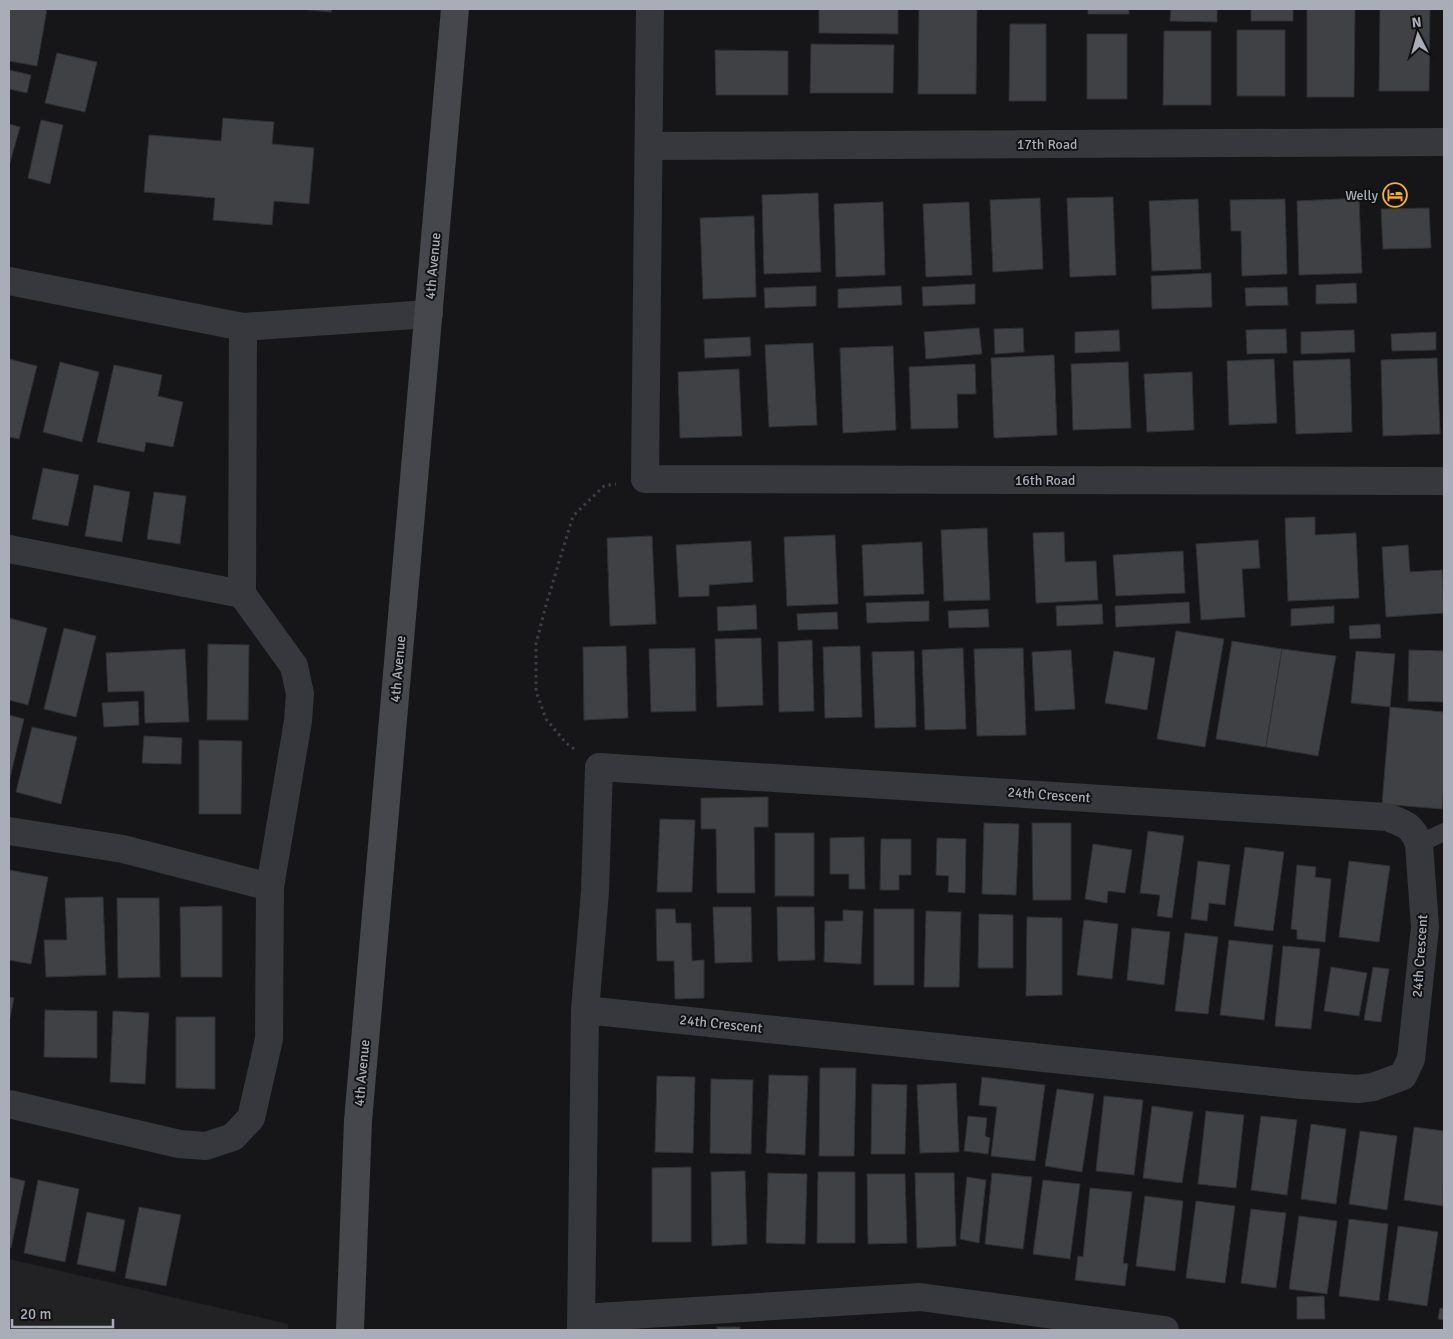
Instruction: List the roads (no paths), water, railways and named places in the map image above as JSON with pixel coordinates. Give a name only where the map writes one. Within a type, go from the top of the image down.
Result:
[{"type":"street","name":"4th Avenue","points":[[350,1330],[358,1121],[455,9]]},
{"type":"street","points":[[649,146],[650,9]]},
{"type":"street","name":"17th Road","points":[[649,146],[1444,142]]},
{"type":"street","name":"16th Road","points":[[649,146],[645,479],[1444,481]]},
{"type":"street","points":[[9,281],[243,327],[429,314]]},
{"type":"street","points":[[9,1104],[179,1144],[206,1146],[233,1137],[251,1118],[269,1040],[270,887],[298,721],[300,694],[294,666],[242,594],[243,327]]},
{"type":"street","points":[[9,549],[242,594]]},
{"type":"street","name":"24th Crescent","points":[[599,767],[1387,817],[1402,823],[1414,832],[1419,844],[1425,927],[1411,1059],[1403,1076],[1373,1087],[1358,1089],[1302,1085],[585,1010],[595,892],[599,767]]},
{"type":"street","points":[[9,831],[123,849],[270,887]]},
{"type":"street","points":[[585,1010],[581,1324],[920,1297],[1165,1330]]},
{"type":"lane","points":[[1419,844],[1444,832]]},
{"type":"place","name":"Welly","points":[[1395,195]]}]
